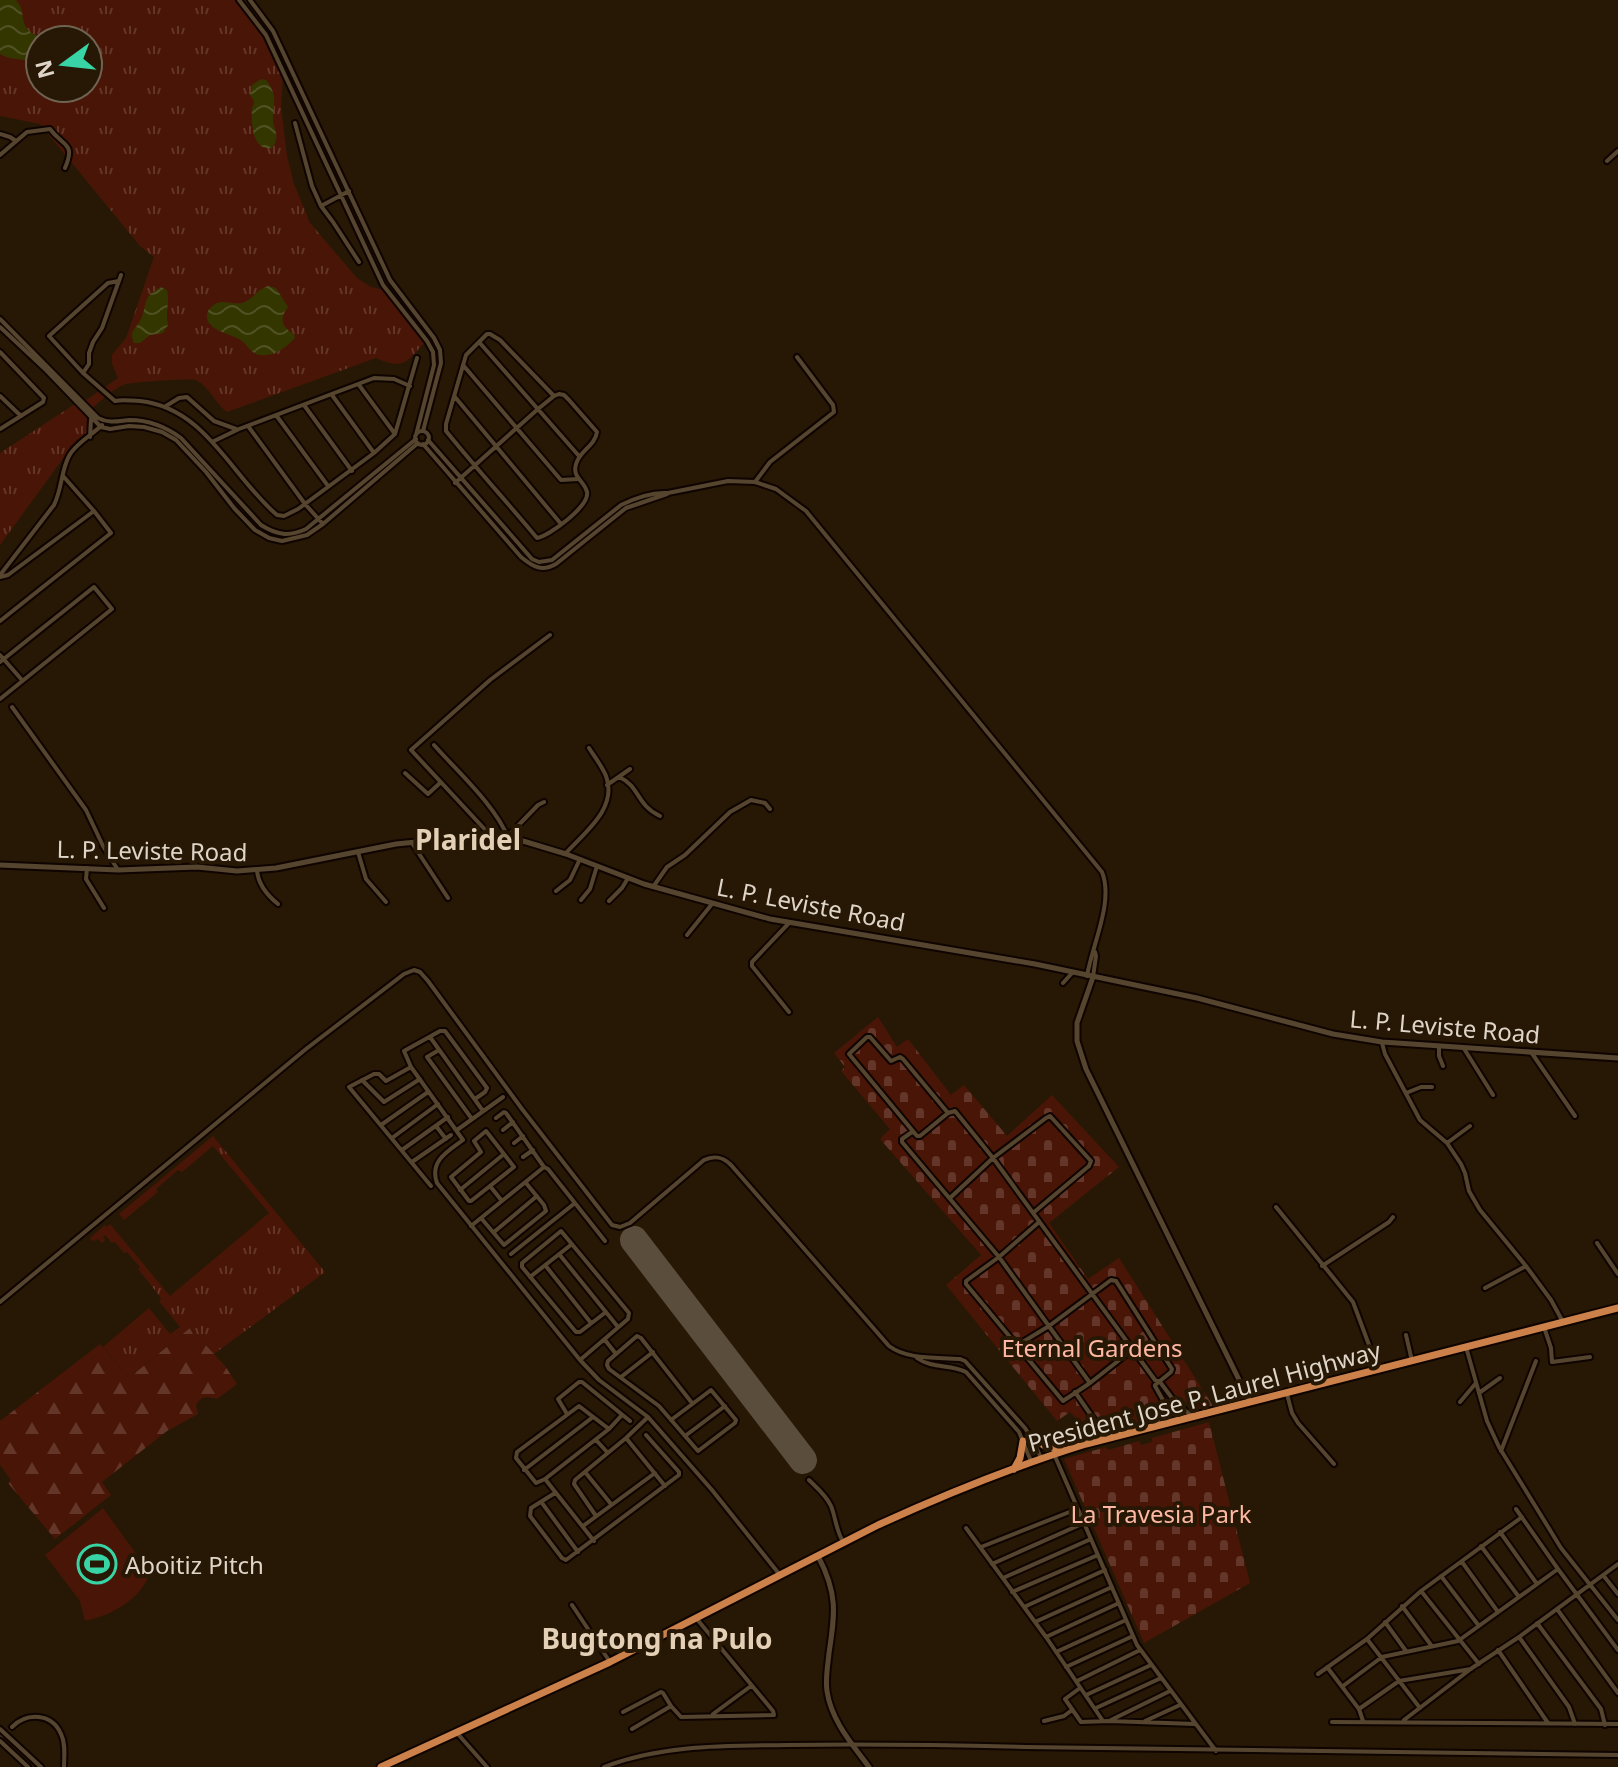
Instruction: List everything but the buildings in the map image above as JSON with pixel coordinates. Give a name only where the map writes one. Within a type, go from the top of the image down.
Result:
[{"type":"highway","name":"President Jose P. Laurel Highway","points":[[381,1767],[610,1662],[917,1507],[1032,1462],[1155,1427],[1618,1308]]},
{"type":"highway","points":[[1014,1469],[1027,1438],[1065,1451]]},
{"type":"main road","name":"L. P. Leviste Road","points":[[0,865],[118,870],[197,867],[237,871],[276,868],[412,843],[467,837],[508,838],[566,854],[653,887],[770,919],[1073,972],[1197,998],[1333,1034],[1382,1042],[1618,1058]]},
{"type":"main road","points":[[1090,976],[1077,1023],[1077,1041],[1086,1069],[1250,1403]]},
{"type":"main road","points":[[818,1556],[827,1574],[835,1612],[826,1689],[835,1717],[869,1767]]},
{"type":"street","points":[[0,327],[101,427],[144,427],[176,440],[234,508],[255,530],[269,538],[282,541],[307,535],[420,440],[435,357],[427,341],[383,285],[266,35],[239,0]]},
{"type":"street","points":[[250,0],[273,31],[390,280],[440,350],[441,363],[423,431],[419,432],[420,440],[455,483],[521,557],[538,568],[556,564],[626,508],[668,493],[728,481],[755,482],[776,489],[806,511],[1102,872],[1107,887],[1090,960],[1090,976]]},
{"type":"street","points":[[295,123],[312,186],[321,206],[359,262]]},
{"type":"street","points":[[0,155],[27,132],[50,129],[69,148],[65,168]]},
{"type":"street","points":[[0,134],[16,142]]},
{"type":"street","points":[[1607,161],[1618,151]]},
{"type":"street","points":[[321,206],[349,191]]},
{"type":"street","points":[[83,373],[120,278],[108,283],[49,336],[83,373],[115,401],[145,402],[166,407],[185,417],[213,441],[221,454],[277,515],[284,516],[352,471],[395,434],[417,358]]},
{"type":"street","points":[[0,319],[98,418],[105,422],[141,421],[171,431],[190,446],[261,525],[271,532],[283,535],[306,529],[429,436],[423,431]]},
{"type":"street","points":[[455,483],[474,465],[497,447],[538,409],[559,394],[564,395],[597,432],[595,441],[579,456],[575,472],[587,492],[586,501],[580,508],[545,536],[537,538],[474,465],[446,431],[466,355],[490,334],[500,340],[554,396]]},
{"type":"street","points":[[479,342],[579,456]]},
{"type":"street","points":[[0,429],[43,402],[44,396],[1,353]]},
{"type":"street","points":[[755,482],[770,462],[834,412],[833,405],[797,357]]},
{"type":"street","points":[[463,365],[561,480],[578,479]]},
{"type":"street","points":[[213,441],[374,378],[394,379],[410,386]]},
{"type":"street","points":[[359,385],[395,434]]},
{"type":"street","points":[[332,395],[374,453]]},
{"type":"street","points":[[0,396],[21,416]]},
{"type":"street","points":[[166,407],[179,398],[187,397],[214,421],[239,429]]},
{"type":"street","points":[[455,397],[561,524]]},
{"type":"street","points":[[304,405],[352,471]]},
{"type":"street","points":[[276,415],[328,486]]},
{"type":"street","points":[[90,438],[91,419]]},
{"type":"street","points":[[0,576],[54,505],[71,452],[105,422]]},
{"type":"street","points":[[248,426],[323,524]]},
{"type":"street","points":[[420,440],[461,477],[532,559],[539,562],[552,560],[621,505],[662,492],[668,493]]},
{"type":"street","points":[[0,621],[111,533],[63,476]]},
{"type":"street","points":[[0,576],[8,575],[94,511]]},
{"type":"street","points":[[0,699],[112,609],[94,587],[1,659],[22,681]]},
{"type":"street","points":[[493,838],[411,750],[490,680],[550,635]]},
{"type":"street","points":[[12,707],[86,810],[118,870]]},
{"type":"street","points":[[434,745],[477,792],[508,838],[544,802]]},
{"type":"street","points":[[566,854],[606,806],[605,774],[589,748]]},
{"type":"street","points":[[607,785],[630,769]]},
{"type":"street","points":[[405,773],[428,794],[441,782]]},
{"type":"street","points":[[619,777],[630,782],[644,806],[660,816]]},
{"type":"street","points":[[653,887],[667,867],[685,855],[730,812],[751,800],[765,803],[770,809]]},
{"type":"street","points":[[412,843],[448,898]]},
{"type":"street","points":[[358,852],[366,879],[386,902]]},
{"type":"street","points":[[556,891],[570,880],[580,859]]},
{"type":"street","points":[[581,900],[590,889],[597,866]]},
{"type":"street","points":[[87,868],[86,879],[104,908]]},
{"type":"street","points":[[257,869],[258,880],[278,904]]},
{"type":"street","points":[[609,901],[628,878]]},
{"type":"street","points":[[687,935],[712,904]]},
{"type":"street","points":[[789,922],[752,962],[752,966],[789,1012]]},
{"type":"street","points":[[0,1302],[306,1049],[404,974],[414,970],[428,981],[612,1225],[620,1227],[630,1223],[704,1160],[723,1158],[889,1346],[915,1356],[965,1361],[1041,1459]]},
{"type":"street","points":[[1063,983],[1073,972]]},
{"type":"street","points":[[475,1099],[487,1088],[445,1031],[404,1051],[411,1067],[463,1140],[439,1159],[434,1167],[437,1183],[580,1360],[599,1380],[648,1417],[780,1575]]},
{"type":"street","points":[[430,1037],[483,1111]]},
{"type":"street","points":[[948,1113],[903,1059],[900,1057],[891,1061],[872,1038],[867,1037],[849,1055],[917,1136],[955,1111],[993,1158],[1156,1382],[1194,1417]]},
{"type":"street","points":[[1382,1042],[1385,1054],[1420,1120],[1447,1143],[1461,1164],[1469,1191],[1480,1210],[1526,1266],[1564,1322]]},
{"type":"street","points":[[1439,1046],[1438,1054],[1443,1066]]},
{"type":"street","points":[[1463,1047],[1493,1095]]},
{"type":"street","points":[[439,1049],[427,1057],[472,1119]]},
{"type":"street","points":[[1530,1050],[1575,1116]]},
{"type":"street","points":[[411,1067],[386,1081],[379,1074],[374,1074],[349,1087],[431,1186]]},
{"type":"street","points":[[362,1080],[384,1102],[420,1079]]},
{"type":"street","points":[[1406,1093],[1421,1087],[1432,1087]]},
{"type":"street","points":[[381,1125],[429,1091]]},
{"type":"street","points":[[457,1130],[503,1097]]},
{"type":"street","points":[[392,1138],[438,1104]]},
{"type":"street","points":[[496,1118],[504,1112],[513,1122],[544,1168],[548,1169],[605,1241]]},
{"type":"street","points":[[950,1198],[993,1158],[1050,1116],[1091,1161],[1033,1213]]},
{"type":"street","points":[[402,1150],[448,1117]]},
{"type":"street","points":[[503,1130],[513,1122]]},
{"type":"street","points":[[436,1126],[446,1139]]},
{"type":"street","points":[[1447,1143],[1470,1126]]},
{"type":"street","points":[[486,1131],[504,1154],[514,1167],[471,1201],[467,1199],[451,1177],[481,1152],[474,1141],[486,1131]]},
{"type":"street","points":[[912,1132],[902,1142],[999,1257],[1090,1383]]},
{"type":"street","points":[[412,1162],[451,1135]]},
{"type":"street","points":[[514,1143],[523,1136]]},
{"type":"street","points":[[523,1157],[533,1150]]},
{"type":"street","points":[[460,1190],[504,1154]]},
{"type":"street","points":[[471,1226],[544,1168]]},
{"type":"street","points":[[481,1218],[504,1245],[546,1211],[526,1183]]},
{"type":"street","points":[[490,1186],[502,1201]]},
{"type":"street","points":[[494,1232],[537,1196]]},
{"type":"street","points":[[511,1254],[575,1203]]},
{"type":"street","points":[[1276,1207],[1353,1302],[1378,1370]]},
{"type":"street","points":[[1322,1266],[1393,1217]]},
{"type":"street","points":[[1039,1222],[966,1282],[1063,1401],[1132,1350]]},
{"type":"street","points":[[580,1360],[630,1316],[560,1232],[522,1263],[522,1267],[578,1333],[606,1312]]},
{"type":"street","points":[[530,1277],[572,1243]]},
{"type":"street","points":[[1597,1243],[1618,1274]]},
{"type":"street","points":[[559,1254],[618,1327]]},
{"type":"street","points":[[545,1265],[591,1323]]},
{"type":"street","points":[[1485,1288],[1526,1266]]},
{"type":"street","points":[[1016,1346],[1049,1326],[1111,1280],[1116,1281],[1172,1369],[1156,1382]]},
{"type":"street","points":[[1544,1327],[1552,1362],[1590,1357]]},
{"type":"street","points":[[1406,1335],[1412,1361]]},
{"type":"street","points":[[671,1420],[711,1390],[735,1418],[735,1423],[701,1450],[695,1450],[659,1406],[607,1365],[637,1336],[692,1403]]},
{"type":"street","points":[[605,1340],[616,1354]]},
{"type":"street","points":[[1466,1347],[1487,1421],[1501,1451],[1561,1548],[1618,1620]]},
{"type":"street","points":[[621,1377],[653,1352]]},
{"type":"street","points":[[915,1356],[929,1365],[963,1369],[1027,1438],[1032,1462]]},
{"type":"street","points":[[943,1367],[944,1358]]},
{"type":"street","points":[[1501,1451],[1536,1361]]},
{"type":"street","points":[[1479,1393],[1500,1378]]},
{"type":"street","points":[[567,1414],[558,1399],[582,1382],[630,1421]]},
{"type":"street","points":[[1155,1427],[1163,1400],[1156,1382]]},
{"type":"street","points":[[1460,1402],[1476,1383]]},
{"type":"street","points":[[1075,1392],[1102,1431]]},
{"type":"street","points":[[1287,1393],[1298,1423],[1334,1464]]},
{"type":"street","points":[[1162,1407],[1175,1402]]},
{"type":"street","points":[[609,1429],[579,1406],[517,1452],[516,1458],[536,1483],[596,1440],[609,1429],[622,1415]]},
{"type":"street","points":[[685,1436],[725,1406]]},
{"type":"street","points":[[524,1470],[593,1417]]},
{"type":"street","points":[[596,1516],[574,1484],[575,1480],[648,1417]]},
{"type":"street","points":[[555,1493],[531,1508],[530,1516],[566,1560],[679,1475],[646,1435]]},
{"type":"street","points":[[626,1438],[665,1486]]},
{"type":"street","points":[[596,1440],[607,1452]]},
{"type":"street","points":[[1054,1454],[1140,1650],[1216,1751]]},
{"type":"street","points":[[585,1472],[611,1505]]},
{"type":"street","points":[[583,1526],[655,1473]]},
{"type":"street","points":[[545,1479],[594,1541]]},
{"type":"street","points":[[809,1480],[831,1505],[844,1543]]},
{"type":"street","points":[[541,1502],[578,1552]]},
{"type":"street","points":[[981,1547],[1077,1509]]},
{"type":"street","points":[[1516,1509],[1618,1650]]},
{"type":"street","points":[[1318,1674],[1367,1639],[1421,1591],[1522,1517]]},
{"type":"street","points":[[992,1564],[1084,1523]]},
{"type":"street","points":[[966,1528],[1106,1721]]},
{"type":"street","points":[[1500,1532],[1537,1584]]},
{"type":"street","points":[[1003,1578],[1091,1539]]},
{"type":"street","points":[[1481,1546],[1519,1597]]},
{"type":"street","points":[[1012,1592],[1098,1555]]},
{"type":"street","points":[[1462,1561],[1498,1612]]},
{"type":"street","points":[[1402,1722],[1618,1564]]},
{"type":"street","points":[[1343,1686],[1382,1657],[1458,1641],[1558,1569]]},
{"type":"street","points":[[1024,1607],[1105,1570]]},
{"type":"street","points":[[1603,1575],[1618,1594]]},
{"type":"street","points":[[1441,1576],[1479,1626]]},
{"type":"street","points":[[1035,1622],[1112,1587]]},
{"type":"street","points":[[1421,1591],[1479,1664]]},
{"type":"street","points":[[1046,1637],[1119,1603]]},
{"type":"street","points":[[572,1605],[610,1662]]},
{"type":"street","points":[[1402,1606],[1431,1645]]},
{"type":"street","points":[[1557,1609],[1618,1693]]},
{"type":"street","points":[[623,1712],[661,1692],[681,1717],[774,1715],[696,1618]]},
{"type":"street","points":[[1056,1652],[1126,1620]]},
{"type":"street","points":[[1385,1622],[1406,1651]]},
{"type":"street","points":[[1537,1623],[1601,1709],[1605,1725]]},
{"type":"street","points":[[1066,1667],[1133,1636]]},
{"type":"street","points":[[1519,1637],[1569,1707],[1575,1724]]},
{"type":"street","points":[[1367,1639],[1420,1708]]},
{"type":"street","points":[[1077,1681],[1140,1650]]},
{"type":"street","points":[[1498,1650],[1548,1723]]},
{"type":"street","points":[[1086,1695],[1151,1665]]},
{"type":"street","points":[[1327,1667],[1359,1709],[1363,1721]]},
{"type":"street","points":[[1359,1709],[1399,1681],[1472,1668]]},
{"type":"street","points":[[1096,1708],[1161,1678]]},
{"type":"street","points":[[711,1715],[752,1685]]},
{"type":"street","points":[[1080,1688],[1065,1699],[1081,1722],[1195,1724]]},
{"type":"street","points":[[1106,1721],[1170,1691]]},
{"type":"street","points":[[1143,1722],[1180,1705]]},
{"type":"street","points":[[632,1729],[671,1706]]},
{"type":"street","points":[[1044,1721],[1064,1716],[1072,1710]]},
{"type":"street","points":[[12,1727],[30,1717],[39,1716],[51,1721],[60,1730],[63,1740],[64,1767]]},
{"type":"street","points":[[1332,1722],[1618,1724]]},
{"type":"street","points":[[0,1729],[41,1767]]},
{"type":"street","points":[[455,1731],[487,1767]]},
{"type":"street","points":[[0,1741],[28,1767]]},
{"type":"street","points":[[604,1767],[669,1749],[736,1745],[1618,1755]]},
{"type":"green space","points":[[0,0],[235,0],[262,31],[283,74],[281,107],[287,156],[294,184],[310,223],[357,278],[371,287],[388,291],[426,341],[400,364],[376,358],[227,412],[196,380],[150,381],[120,386],[85,415],[90,426],[86,434],[70,449],[0,545],[0,453],[118,378],[112,355],[126,338],[154,257],[140,246],[40,124],[0,116]]},
{"type":"green space","name":"Eternal Gardens","points":[[878,1017],[897,1047],[908,1039],[951,1095],[964,1085],[1007,1136],[1052,1095],[1119,1167],[1049,1223],[1088,1279],[1119,1258],[1213,1406],[1196,1411],[1181,1398],[1160,1405],[1151,1422],[1091,1435],[1070,1412],[1057,1421],[946,1285],[981,1255],[880,1139],[890,1129],[841,1071],[845,1067],[834,1053]]},
{"type":"green space","points":[[213,1136],[325,1272],[214,1354],[190,1328],[129,1378],[103,1347],[149,1308],[170,1334],[180,1327],[127,1252],[124,1253],[105,1235],[102,1243],[90,1238],[110,1224],[170,1296],[269,1213],[213,1146],[182,1172],[178,1170],[156,1189],[158,1192],[124,1220],[119,1214]]},
{"type":"green space","points":[[190,1328],[237,1384],[217,1399],[208,1397],[200,1400],[196,1405],[198,1414],[167,1431],[102,1482],[111,1495],[55,1539],[8,1483],[11,1480],[0,1465],[0,1421],[100,1344],[129,1378]]},
{"type":"green space","name":"La Travesia Park","points":[[1209,1422],[1250,1583],[1144,1643],[1064,1459],[1139,1441],[1141,1445],[1152,1442],[1152,1438]]},
{"type":"green space","name":"Aboitiz Pitch","points":[[103,1508],[150,1573],[139,1591],[124,1605],[85,1621],[80,1601],[45,1555]]},
{"type":"water","points":[[0,0],[16,0],[25,24],[24,61],[0,54]]},
{"type":"water","points":[[261,79],[270,85],[274,98],[276,135],[272,148],[260,145],[253,128],[254,101],[250,95],[252,85]]},
{"type":"water","points":[[268,286],[276,288],[288,307],[283,322],[295,338],[283,349],[273,354],[256,354],[240,339],[216,329],[208,322],[208,311],[216,304],[242,303]]},
{"type":"water","points":[[161,287],[167,290],[168,325],[163,333],[134,343],[132,333],[141,319],[146,300]]},
{"type":"runway","points":[[634,1240],[803,1460]]},
{"type":"tunnel","points":[[0,1738],[12,1727]]},
{"type":"place","name":"Aboitiz Pitch","points":[[97,1564]]},
{"type":"district","name":"Plaridel","points":[[468,839]]},
{"type":"district","name":"Bugtong na Pulo","points":[[657,1638]]}]
